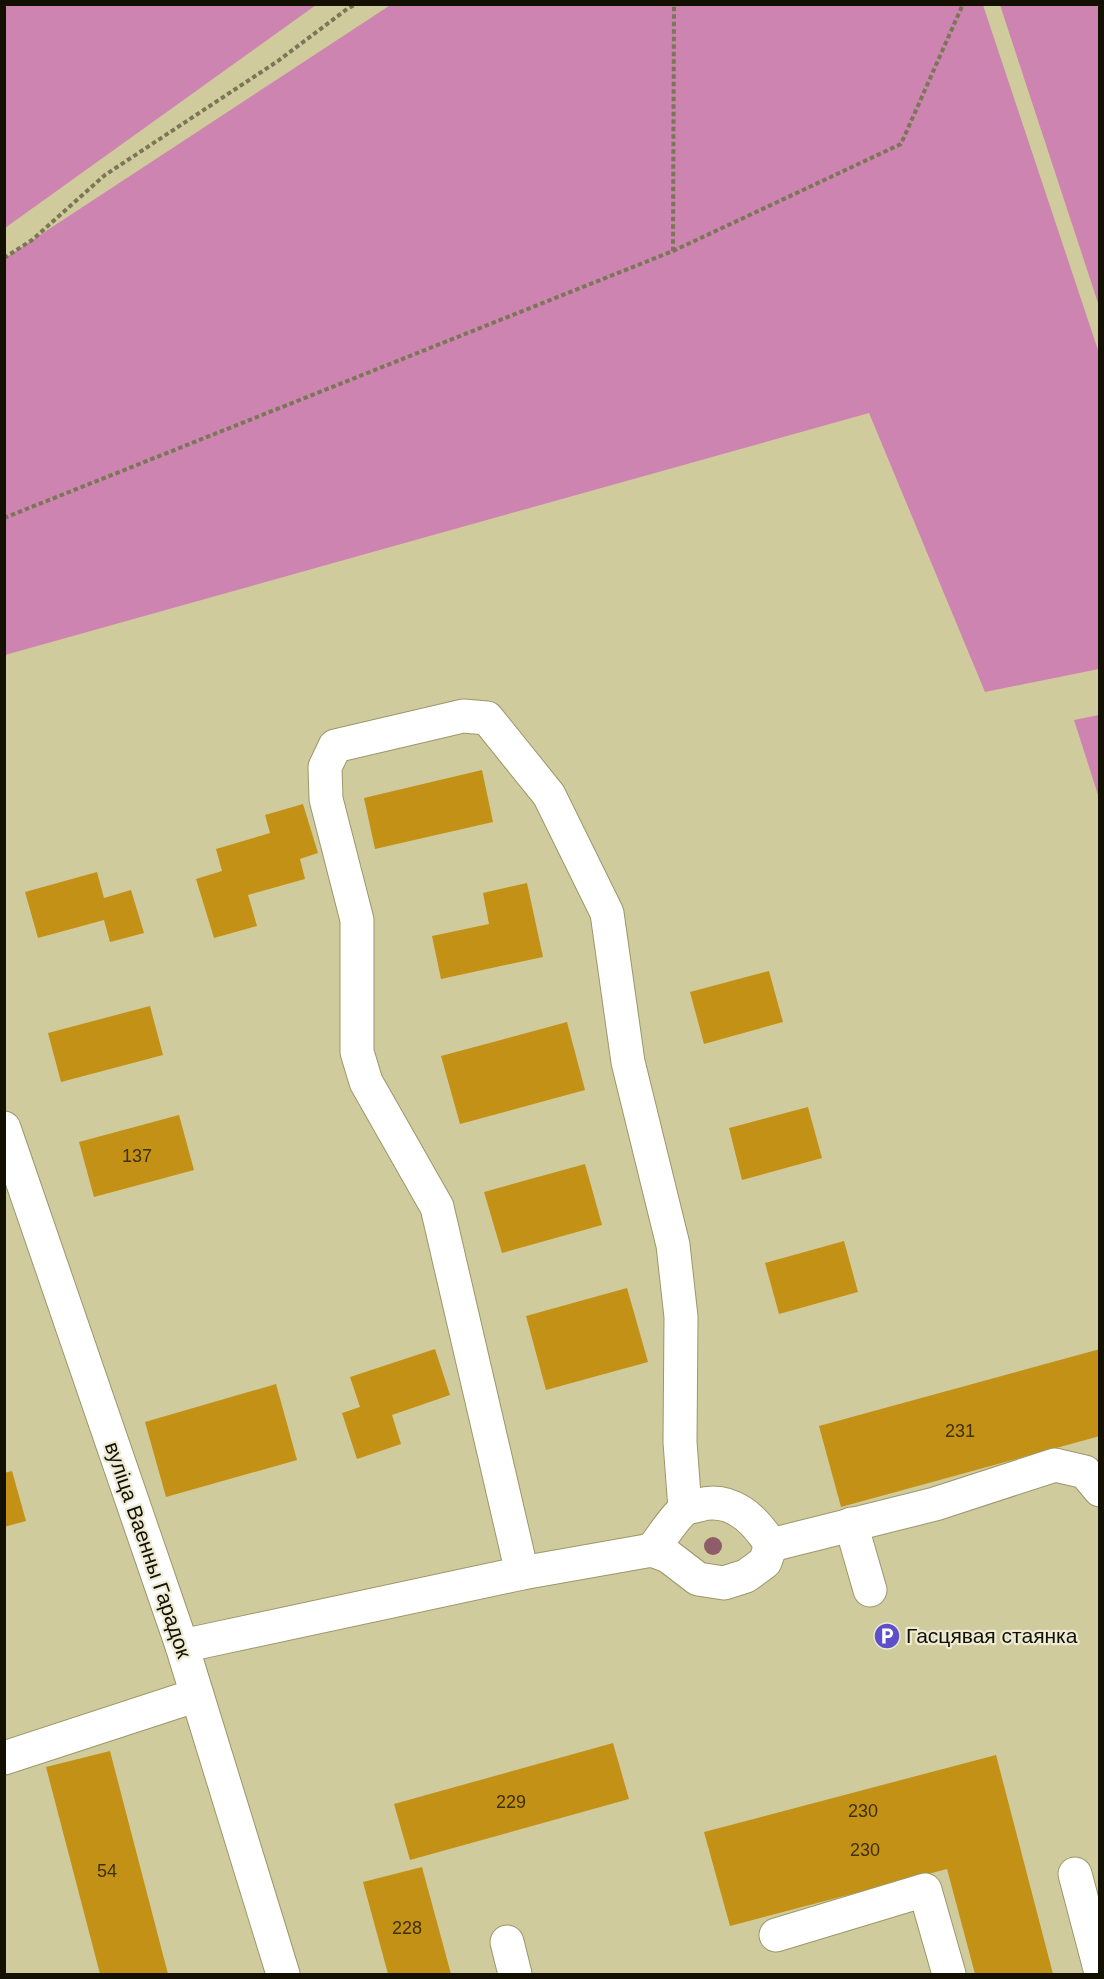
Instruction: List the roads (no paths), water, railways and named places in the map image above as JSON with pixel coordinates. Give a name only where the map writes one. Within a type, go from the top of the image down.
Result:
[{"type":"street","points":[[522,1573],[437,1207],[366,1082],[357,1052],[357,920],[326,799],[325,767],[335,746],[463,716],[487,718],[549,795],[607,913],[628,1062],[673,1245],[681,1317],[680,1442],[685,1509]]},
{"type":"street","name":"вуліца Ваенны Гарадок","points":[[4,1128],[182,1646],[283,1974]]},
{"type":"street","points":[[771,1545],[935,1504],[1055,1465],[1085,1472],[1100,1490]]},
{"type":"street","points":[[652,1550],[685,1509],[708,1503],[730,1505],[755,1523],[771,1545]]},
{"type":"street","points":[[851,1524],[870,1590]]},
{"type":"street","points":[[182,1646],[522,1573],[652,1550],[668,1556],[698,1579],[724,1583],[746,1576],[765,1562],[771,1545]]},
{"type":"street","points":[[4,1758],[196,1695]]},
{"type":"street","points":[[1075,1874],[1100,1969]]},
{"type":"street","points":[[776,1935],[925,1890],[949,1974]]},
{"type":"street","points":[[507,1942],[515,1974]]},
{"type":"place","name":"Гасцявая стаянка","points":[[887,1636]]}]
